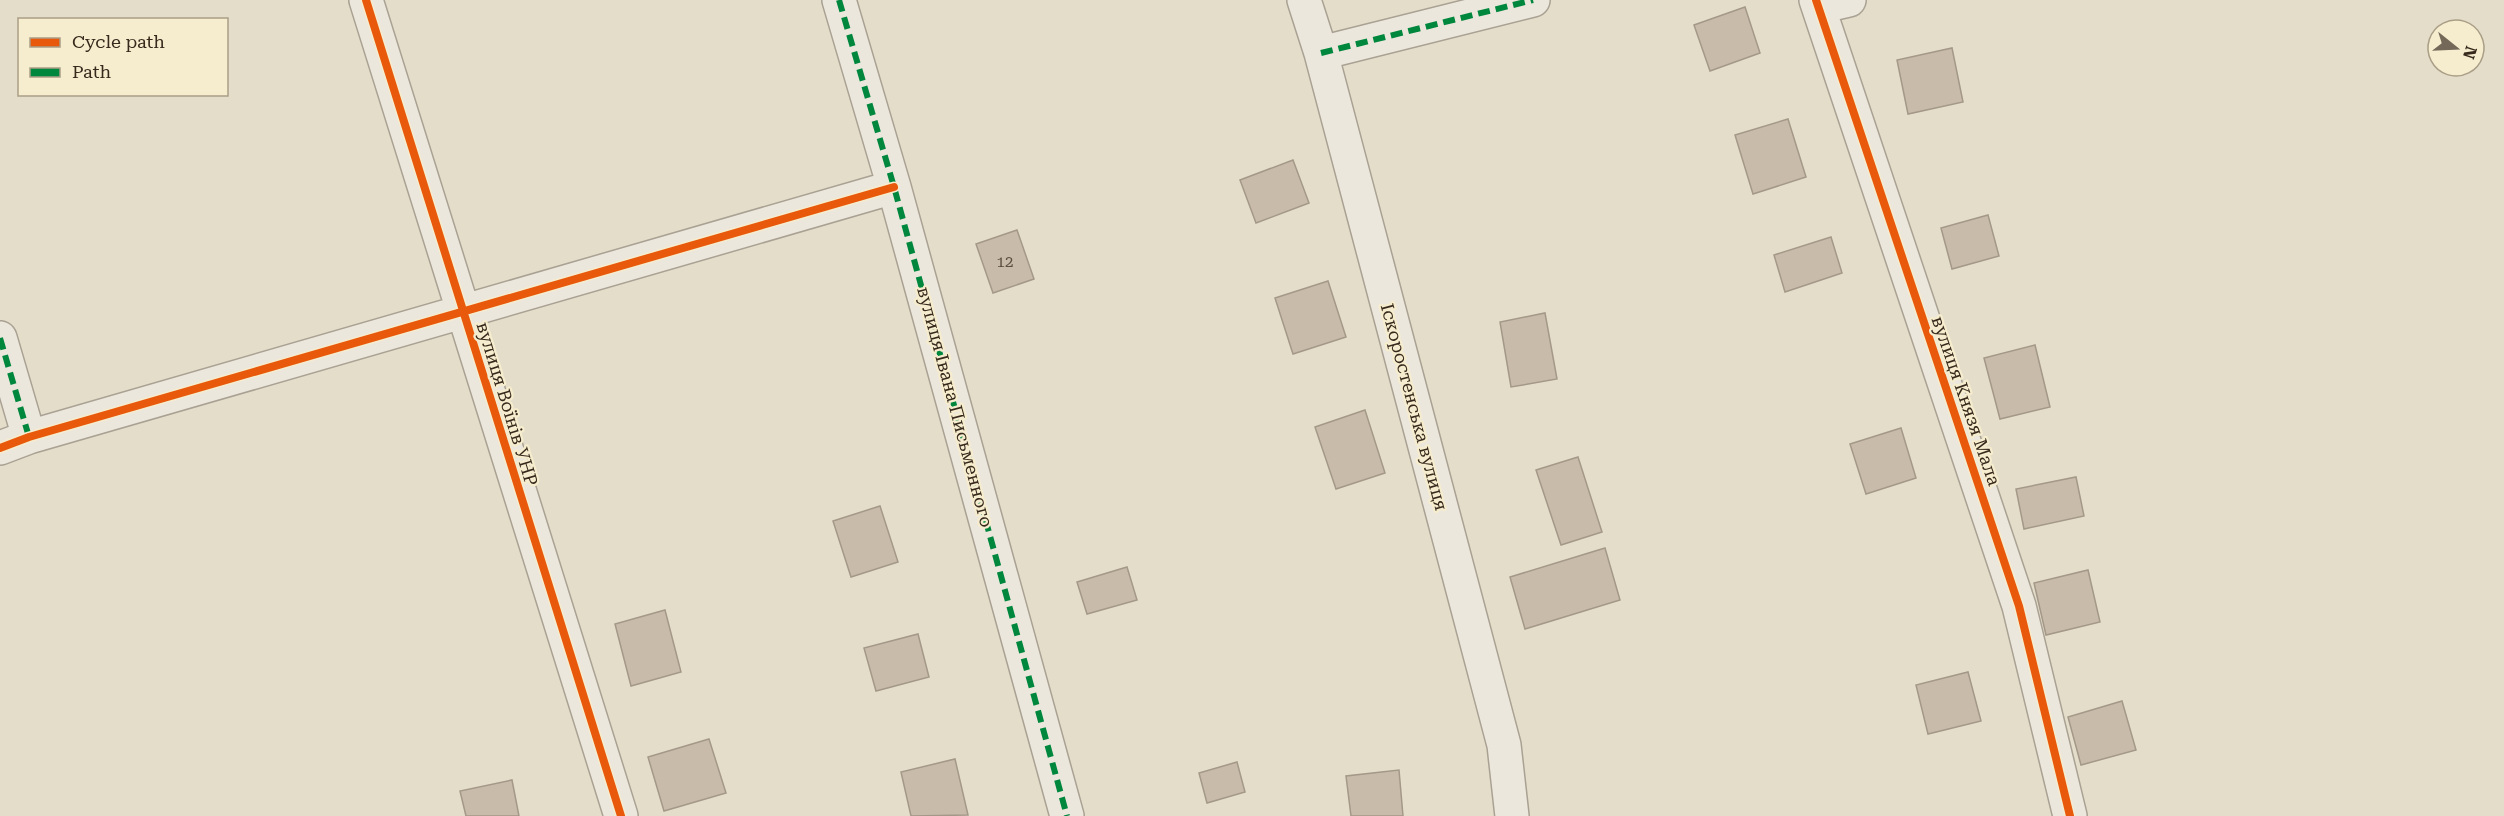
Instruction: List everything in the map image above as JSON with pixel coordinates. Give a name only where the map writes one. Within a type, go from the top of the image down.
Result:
[{"type":"street","name":"вулиця Воїнів УНР","points":[[366,0],[621,816]]},
{"type":"street","name":"вулиця Івана Письменного","points":[[839,0],[894,187],[1067,816]]},
{"type":"street","name":"Іскоростенська вулиця","points":[[1304,0],[1321,53],[1504,745],[1512,816]]},
{"type":"street","points":[[1321,53],[1533,0]]},
{"type":"street","name":"вулиця Князя Мала","points":[[1828,2],[2019,606],[2070,816]]},
{"type":"street","points":[[0,338],[14,443],[894,187]]},
{"type":"building","points":[[1745,7],[1760,53],[1710,71],[1694,25]]},
{"type":"building","points":[[1952,48],[1963,102],[1908,114],[1897,60]]},
{"type":"building","points":[[1788,119],[1806,177],[1753,194],[1735,135]]},
{"type":"building","points":[[1293,160],[1309,203],[1256,223],[1240,180]]},
{"type":"building","points":[[1988,215],[1999,256],[1952,269],[1941,228]]},
{"type":"building","points":[[1017,230],[1034,279],[993,293],[976,244]]},
{"type":"building","points":[[1831,237],[1842,273],[1785,292],[1774,255]]},
{"type":"building","points":[[1328,281],[1346,337],[1293,354],[1275,298]]},
{"type":"building","points":[[1545,313],[1557,379],[1511,387],[1500,322]]},
{"type":"building","points":[[2035,345],[2050,407],[2000,419],[1984,358]]},
{"type":"building","points":[[1365,410],[1385,473],[1336,489],[1315,427]]},
{"type":"building","points":[[1901,428],[1916,478],[1866,494],[1850,444]]},
{"type":"building","points":[[1578,457],[1602,532],[1561,545],[1536,470]]},
{"type":"building","points":[[2076,477],[2084,516],[2024,529],[2016,489]]},
{"type":"building","points":[[880,506],[898,562],[851,577],[833,521]]},
{"type":"building","points":[[1605,548],[1620,600],[1525,629],[1510,577]]},
{"type":"building","points":[[1127,567],[1137,600],[1087,614],[1077,582]]},
{"type":"building","points":[[2088,570],[2100,622],[2046,635],[2034,583]]},
{"type":"building","points":[[665,610],[681,672],[631,686],[615,624]]},
{"type":"building","points":[[918,634],[929,677],[876,691],[864,648]]},
{"type":"building","points":[[1968,672],[1981,721],[1928,734],[1916,685]]},
{"type":"building","points":[[2122,701],[2136,750],[2081,765],[2068,717]]},
{"type":"building","points":[[709,739],[726,793],[664,811],[648,757]]},
{"type":"building","points":[[955,759],[968,815],[911,816],[901,772]]},
{"type":"building","points":[[1237,762],[1245,792],[1207,803],[1199,773]]},
{"type":"building","points":[[1399,770],[1403,816],[1351,816],[1346,776]]},
{"type":"building","points":[[512,780],[519,816],[466,816],[460,791]]},
{"type":"marked path","points":[[839,0],[894,187],[1067,816]]},
{"type":"marked path","points":[[1321,53],[1533,0]]},
{"type":"marked path","points":[[0,338],[29,437]]},
{"type":"cycle path","points":[[366,0],[621,816]]},
{"type":"cycle path","points":[[1816,0],[2019,606],[2070,816]]},
{"type":"cycle path","points":[[0,448],[29,437],[894,187]]}]
